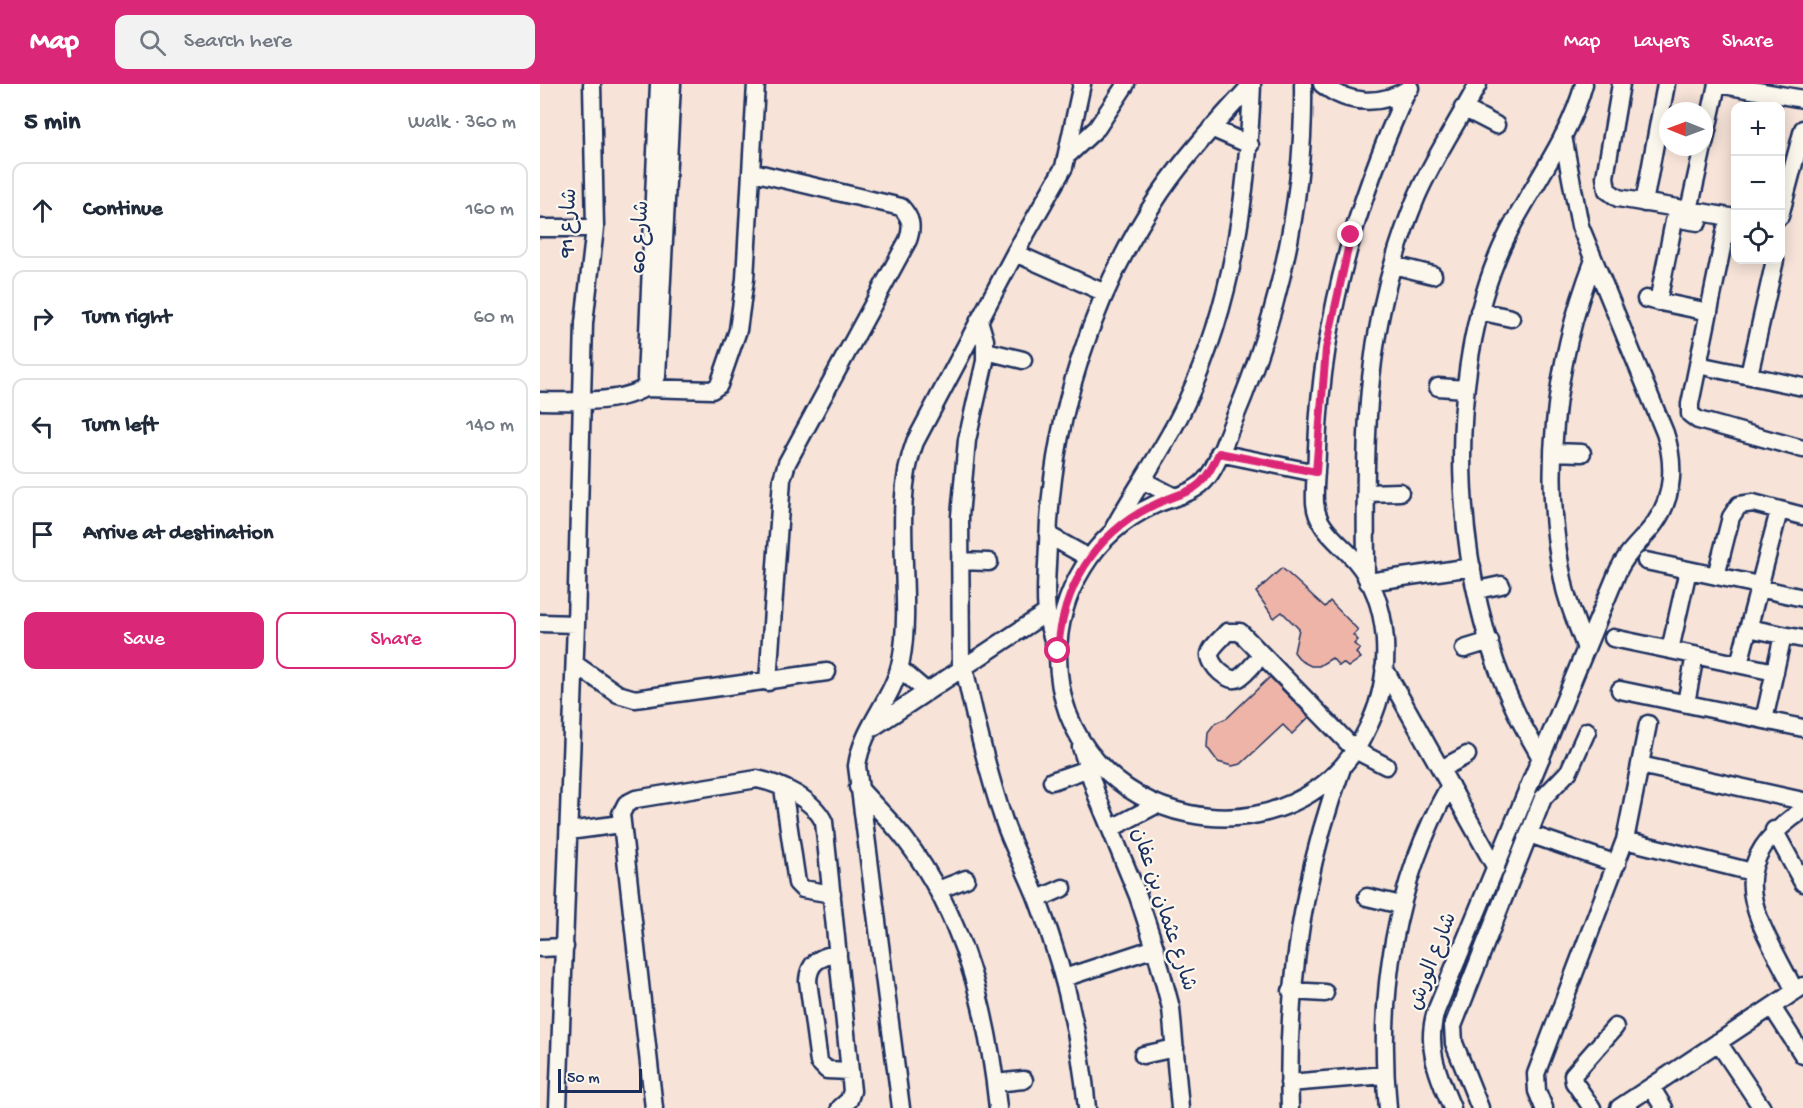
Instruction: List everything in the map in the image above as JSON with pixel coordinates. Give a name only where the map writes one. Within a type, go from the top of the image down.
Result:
[{"type":"street","name":"شارع 91","points":[[558,1108],[575,664],[584,323],[595,228],[592,84]]},
{"type":"street","name":"شارع 60","points":[[646,388],[659,84]]},
{"type":"street","name":"شارع 60","points":[[646,388],[657,376],[658,368],[672,84]]},
{"type":"street","points":[[540,401],[583,401],[624,396],[646,388],[712,390],[719,385],[738,330],[745,279],[753,172],[756,84]]},
{"type":"street","points":[[901,1108],[883,949],[858,787],[858,756],[866,732],[891,691],[903,648],[905,485],[908,460],[915,442],[979,320],[1058,180],[1069,154],[1082,84]]},
{"type":"street","points":[[1069,154],[1097,128],[1126,84]]},
{"type":"street","points":[[1252,84],[1211,128],[1161,192],[1130,243],[1105,293],[1071,390],[1054,474],[1048,535],[1046,613],[1058,651],[1061,684],[1077,731],[1106,771],[1132,792],[1156,805],[1178,813],[1210,819],[1260,814],[1305,796],[1344,764],[1377,707],[1384,668],[1383,624],[1367,580],[1358,563],[1328,534],[1320,519],[1315,503],[1316,472],[1323,368],[1341,273],[1370,179],[1412,87]]},
{"type":"street","points":[[1058,651],[1066,602],[1089,558],[1111,533],[1144,481],[1187,401],[1213,335],[1239,231],[1250,145],[1252,84]]},
{"type":"street","points":[[1111,533],[1138,513],[1192,491],[1204,482],[1219,453],[1256,362],[1286,255],[1300,157],[1303,84]]},
{"type":"street","points":[[1322,84],[1343,97],[1365,101],[1388,99],[1412,87]]},
{"type":"street","points":[[1367,580],[1366,428],[1371,369],[1381,310],[1393,265],[1418,196],[1463,108],[1478,84]]},
{"type":"street","points":[[1541,758],[1516,714],[1490,641],[1472,567],[1462,483],[1465,389],[1479,311],[1508,231],[1563,136],[1584,84]]},
{"type":"street","points":[[1621,84],[1605,184],[1612,195],[1689,210],[1731,225]]},
{"type":"street","points":[[1644,203],[1666,84]]},
{"type":"street","points":[[1713,103],[1717,84],[1764,99],[1803,99]]},
{"type":"street","points":[[1463,108],[1496,125]]},
{"type":"street","points":[[1211,128],[1250,145]]},
{"type":"street","points":[[1782,210],[1803,129]]},
{"type":"street","name":"شارع الورش","points":[[1452,1108],[1432,1052],[1433,1021],[1623,562],[1661,513],[1669,492],[1672,469],[1665,433],[1580,226],[1563,136]]},
{"type":"street","points":[[1689,210],[1701,156]]},
{"type":"street","points":[[753,172],[901,207],[909,216],[912,228],[903,250],[787,463],[782,478],[768,682]]},
{"type":"street","points":[[1709,312],[1652,301],[1674,221],[1679,219],[1731,225]]},
{"type":"street","points":[[540,228],[595,228]]},
{"type":"street","points":[[1731,229],[1709,312],[1689,410],[1693,418],[1803,449]]},
{"type":"street","points":[[1015,253],[1105,293]]},
{"type":"street","points":[[1586,649],[1566,592],[1559,561],[1554,502],[1554,452],[1565,353],[1576,307],[1594,260]]},
{"type":"street","points":[[1749,375],[1774,264]]},
{"type":"street","points":[[1393,265],[1433,275]]},
{"type":"street","points":[[1479,311],[1511,318]]},
{"type":"street","points":[[979,320],[986,351],[964,461],[960,561],[963,668],[978,734],[1005,823],[1038,899],[1064,978],[1079,1044],[1087,1108]]},
{"type":"street","points":[[986,351],[1023,360]]},
{"type":"street","points":[[1698,364],[1803,387]]},
{"type":"street","points":[[1438,387],[1465,389]]},
{"type":"street","points":[[1554,452],[1582,453]]},
{"type":"street","points":[[1219,453],[1316,472]]},
{"type":"street","points":[[1144,481],[1175,497]]},
{"type":"street","points":[[1366,493],[1400,492]]},
{"type":"street","points":[[1716,576],[1733,510],[1746,502],[1803,516]]},
{"type":"street","points":[[1739,664],[1779,511]]},
{"type":"street","points":[[1048,535],[1089,558]]},
{"type":"street","points":[[960,561],[989,562]]},
{"type":"street","points":[[1646,561],[1803,598]]},
{"type":"street","points":[[1367,580],[1472,567]]},
{"type":"street","points":[[1670,650],[1688,570]]},
{"type":"street","points":[[1477,590],[1501,585]]},
{"type":"street","points":[[866,732],[1046,613]]},
{"type":"street","points":[[540,623],[576,624]]},
{"type":"street","points":[[1748,628],[1803,639]]},
{"type":"street","points":[[1764,720],[1783,635]]},
{"type":"street","points":[[1613,638],[1775,672]]},
{"type":"street","points":[[1464,649],[1490,641]]},
{"type":"street","points":[[1262,655],[1354,750],[1386,766]]},
{"type":"street","points":[[1686,704],[1695,655]]},
{"type":"street","points":[[575,664],[618,694],[635,699],[827,672]]},
{"type":"street","points":[[899,668],[927,692]]},
{"type":"street","points":[[1384,668],[1496,868]]},
{"type":"street","points":[[1620,690],[1803,728]]},
{"type":"street","points":[[1544,1108],[1536,1091],[1536,1074],[1625,840],[1648,724]]},
{"type":"street","name":"شارع عثمان بن عفان","points":[[1077,731],[1087,769],[1132,879],[1155,948],[1170,1008],[1180,1108]]},
{"type":"street","points":[[1480,1108],[1454,1043],[1453,1026],[1544,798],[1569,771],[1587,731]]},
{"type":"street","points":[[1441,770],[1467,755]]},
{"type":"street","points":[[1290,1108],[1291,991],[1298,932],[1311,864],[1344,764]]},
{"type":"street","points":[[1640,765],[1803,801]]},
{"type":"street","points":[[1052,781],[1087,769]]},
{"type":"street","points":[[654,1108],[621,814],[626,804],[636,799],[757,779],[783,788],[814,807],[824,822],[852,1091],[849,1100],[840,1108]]},
{"type":"street","points":[[1388,1108],[1384,1032],[1388,975],[1401,905],[1423,838],[1450,785]]},
{"type":"street","points":[[858,787],[903,837],[938,890],[957,930],[974,976],[998,1108]]},
{"type":"street","points":[[783,788],[797,883],[811,892],[832,894]]},
{"type":"street","points":[[1112,828],[1156,805]]},
{"type":"street","points":[[1619,1108],[1799,988],[1754,910],[1751,892],[1752,872],[1764,843],[1774,830],[1803,810]]},
{"type":"street","points":[[569,831],[621,825]]},
{"type":"street","points":[[1774,830],[1803,883]]},
{"type":"street","points":[[1529,834],[1617,864]]},
{"type":"street","points":[[1625,840],[1752,872]]},
{"type":"street","points":[[938,890],[966,879]]},
{"type":"street","points":[[1038,899],[1064,888]]},
{"type":"street","points":[[1367,897],[1401,905]]},
{"type":"street","points":[[540,948],[565,947]]},
{"type":"street","points":[[1064,978],[1155,948]]},
{"type":"street","points":[[838,953],[820,957],[813,963],[808,981],[819,1062],[827,1070],[850,1071]]},
{"type":"street","points":[[1291,991],[1325,993]]},
{"type":"street","points":[[1772,1007],[1803,1055]]},
{"type":"street","points":[[1592,1108],[1574,1082],[1573,1075],[1615,1027]]},
{"type":"street","points":[[1718,1042],[1762,1108]]},
{"type":"street","points":[[1143,1055],[1175,1048]]},
{"type":"street","points":[[1289,1083],[1385,1075]]},
{"type":"street","points":[[995,1083],[1024,1080]]},
{"type":"street","points":[[1651,1087],[1664,1108]]},
{"type":"building","points":[[1282,568],[1325,607],[1330,601],[1358,630],[1353,635],[1358,640],[1354,644],[1360,649],[1356,653],[1361,658],[1348,667],[1343,663],[1339,666],[1332,658],[1319,666],[1311,666],[1301,661],[1294,652],[1299,629],[1282,612],[1274,618],[1256,592]]},
{"type":"building","points":[[1270,677],[1309,717],[1292,734],[1283,725],[1241,764],[1232,766],[1218,762],[1207,747],[1208,732],[1215,723],[1227,718]]},
{"type":"route","points":[[1058,651],[1066,602],[1072,586],[1089,558],[1124,522],[1152,505],[1192,491],[1204,482],[1219,453],[1316,472],[1321,387],[1326,349],[1351,235]]}]
